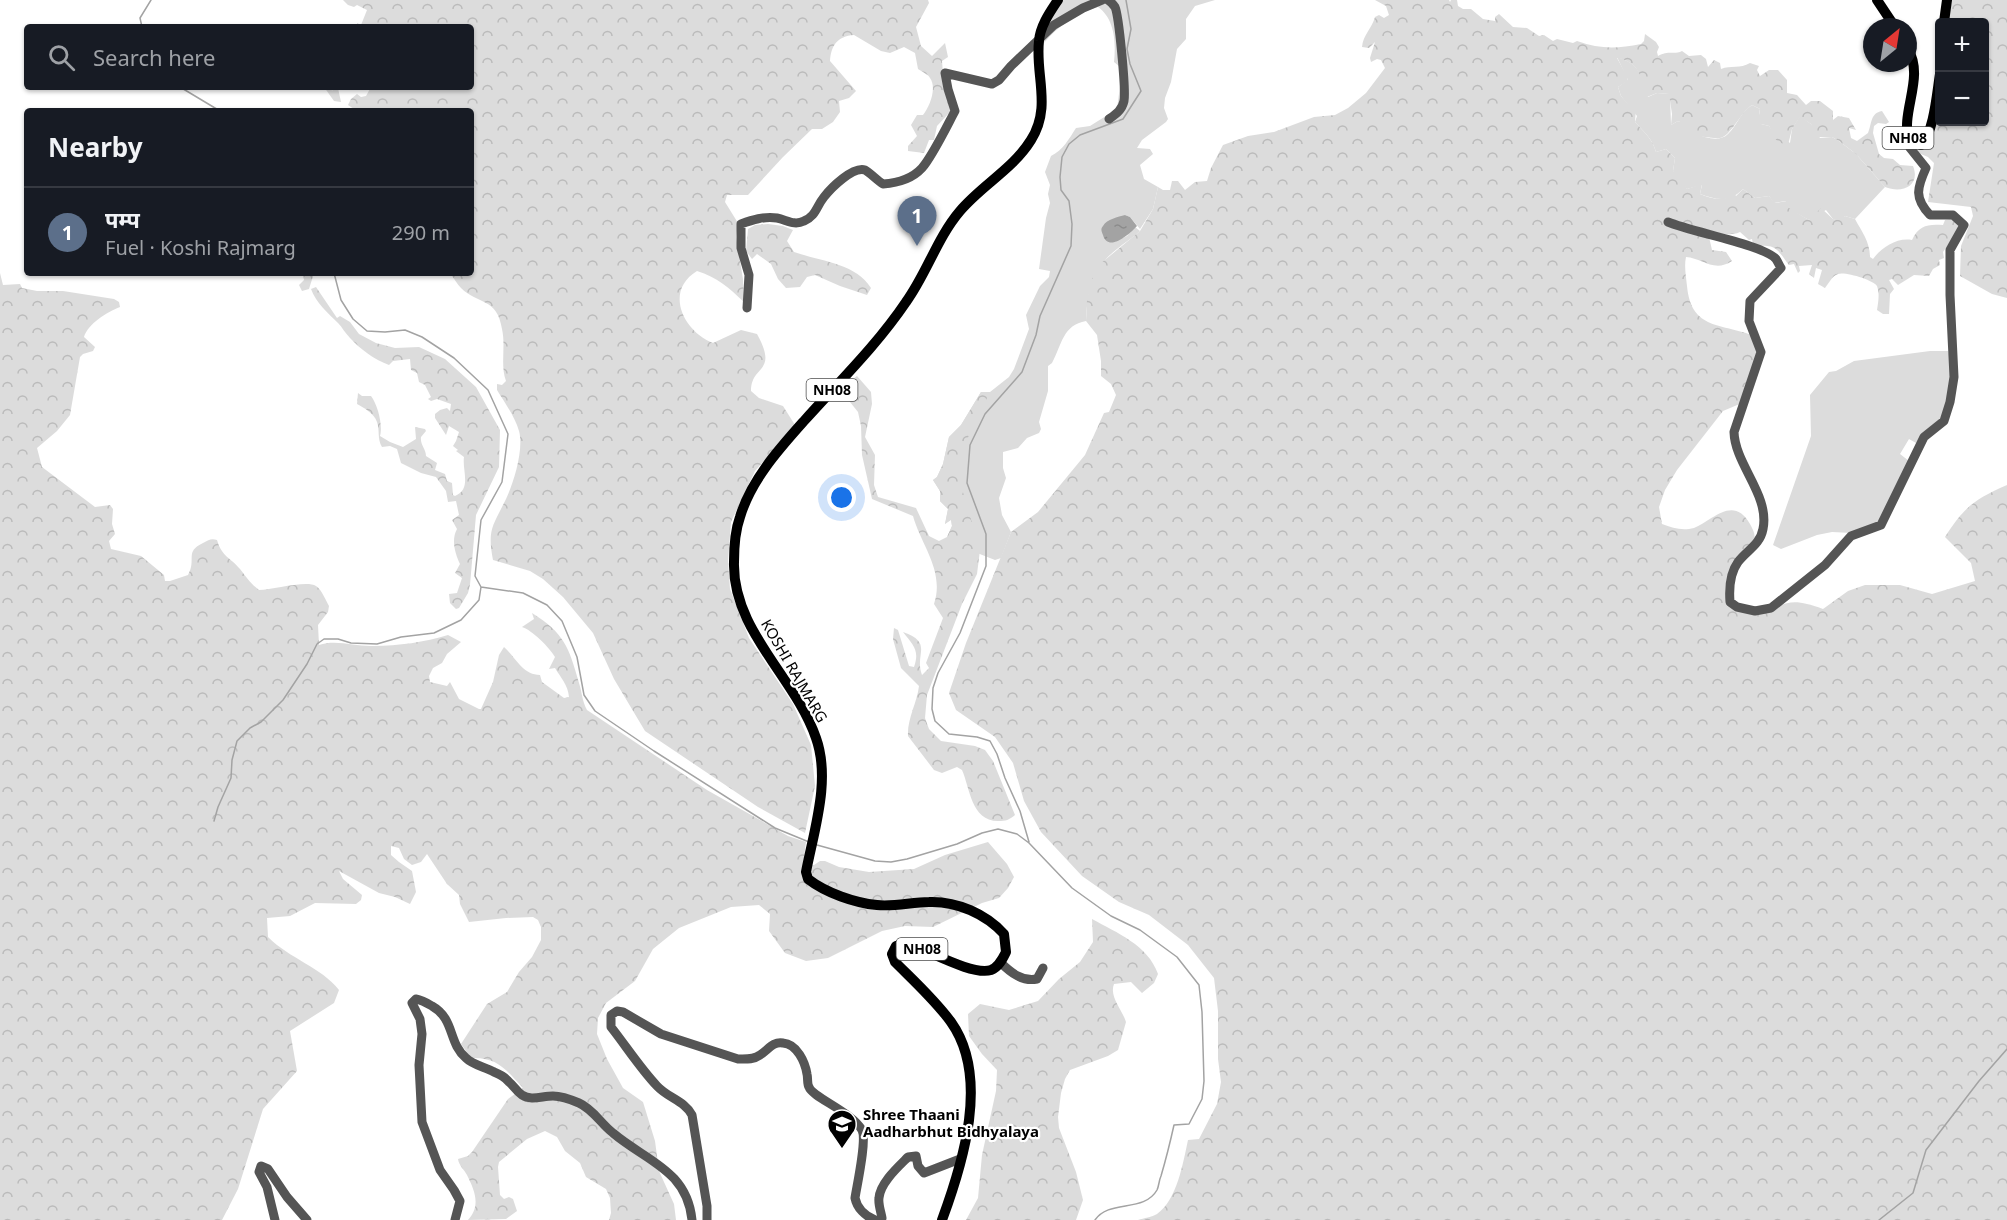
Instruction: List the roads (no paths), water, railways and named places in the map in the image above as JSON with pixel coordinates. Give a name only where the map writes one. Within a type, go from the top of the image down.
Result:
[{"type":"main road","name":"KOSHI RAJMARG","points":[[1000,962],[1006,952],[1004,934],[987,918],[950,903],[929,902],[880,906],[860,903],[808,879],[822,769],[816,738],[799,702],[750,625],[738,597],[734,559],[740,517],[753,487],[782,448],[881,337],[908,301],[941,239],[960,210],[1011,164],[1031,141],[1040,119],[1043,95],[1039,40],[1043,26],[1058,0]]},
{"type":"main road","points":[[1877,0],[1889,18]]},
{"type":"main road","points":[[1945,18],[1947,0]]},
{"type":"main road","name":"NH08","points":[[1914,72],[1907,132],[1909,141],[1917,146],[1924,143],[1935,105]]},
{"type":"main road","name":"NH08","points":[[942,1220],[960,1159],[972,1104],[971,1075],[962,1042],[952,1023],[895,962],[892,954],[896,946],[906,943],[939,957],[980,970],[990,970],[1000,962]]},
{"type":"street","points":[[747,308],[749,275],[741,248],[741,224],[764,218],[777,218],[796,224],[806,221],[816,213],[824,197],[842,179],[854,171],[865,171],[883,184],[895,183],[912,176],[922,168],[955,111],[945,73],[992,84],[999,80],[1054,26],[1083,8],[1102,0]]},
{"type":"street","points":[[1108,0],[1114,5],[1118,19],[1125,78],[1124,102],[1120,111],[1109,118]]},
{"type":"street","points":[[1668,222],[1684,229],[1761,249],[1776,258],[1781,267],[1750,301],[1749,321],[1761,352],[1734,432],[1734,445],[1761,503],[1764,528],[1758,543],[1737,563],[1729,585],[1730,602],[1737,607],[1755,610],[1771,608],[1825,565],[1851,536],[1881,525],[1924,437],[1944,421],[1954,377],[1950,250],[1964,225],[1953,215],[1930,215],[1920,205],[1918,187],[1926,168],[1911,148],[1909,141]]},
{"type":"street","points":[[1000,962],[1012,974],[1032,980],[1036,979],[1043,968]]},
{"type":"street","points":[[454,1220],[460,1201],[440,1170],[422,1122],[419,1065],[422,1034],[420,1019],[412,1003],[416,999],[440,1011],[447,1020],[458,1051],[468,1060],[510,1082],[524,1097],[555,1096],[579,1103],[589,1109],[624,1143],[667,1170],[675,1178],[690,1204],[692,1220]]},
{"type":"street","points":[[707,1220],[707,1206],[692,1115],[683,1104],[669,1098],[656,1086],[611,1027],[611,1015],[617,1011],[623,1012],[661,1034],[738,1059],[759,1056],[772,1045],[781,1042],[789,1044],[796,1050],[805,1066],[809,1088],[813,1093],[846,1113],[862,1131],[864,1141],[855,1198],[856,1205],[866,1215],[877,1220],[882,1218],[880,1192],[892,1174],[908,1157],[916,1156],[920,1170],[924,1173],[960,1159]]},
{"type":"street","points":[[275,1220],[267,1187],[259,1172],[261,1166],[268,1169],[287,1197],[307,1220]]},
{"type":"water","points":[[1125,215],[1130,217],[1137,226],[1119,240],[1109,242],[1106,240],[1102,227],[1107,222]]},
{"type":"waterway","points":[[141,24],[140,18],[151,0]]},
{"type":"waterway","points":[[1029,842],[1020,811],[990,741],[949,734],[935,721],[932,709],[933,688],[938,673],[960,633],[986,566],[986,534],[967,483],[970,445],[985,414],[1022,372],[1036,335],[1040,316],[1071,246],[1072,224],[1069,201],[1061,190],[1062,157],[1069,144],[1080,135],[1123,119],[1141,91],[1130,64],[1127,49],[1131,29],[1126,0]]},
{"type":"waterway","points":[[185,90],[215,108]]},
{"type":"waterway","points":[[214,821],[231,778],[232,760],[237,741],[283,700],[307,664],[317,644],[324,639],[377,644],[401,637],[434,633],[461,620],[479,600],[481,587],[475,576],[481,520],[502,482],[508,434],[488,390],[454,358],[422,337],[405,330],[367,331],[353,319],[341,300],[335,276]]},
{"type":"waterway","points":[[481,587],[523,593],[547,605],[562,621],[577,657],[584,695],[595,711],[775,828],[809,842]]},
{"type":"waterway","points":[[817,845],[875,861],[891,862],[957,844],[998,829],[1017,834],[1029,843],[1072,888],[1111,916],[1140,930],[1177,957],[1199,985],[1204,1081],[1202,1099],[1189,1124],[1174,1125],[1158,1188],[1151,1197],[1135,1204],[1109,1210],[1095,1220]]},
{"type":"waterway","points":[[1879,1220],[1913,1193],[1926,1150],[1979,1081],[2007,1049]]},
{"type":"place","name":"पम्प","points":[[917,246]]},
{"type":"place","name":"Shree Thaani Aadharbhut Bidhyalaya","points":[[842,1150]]}]
